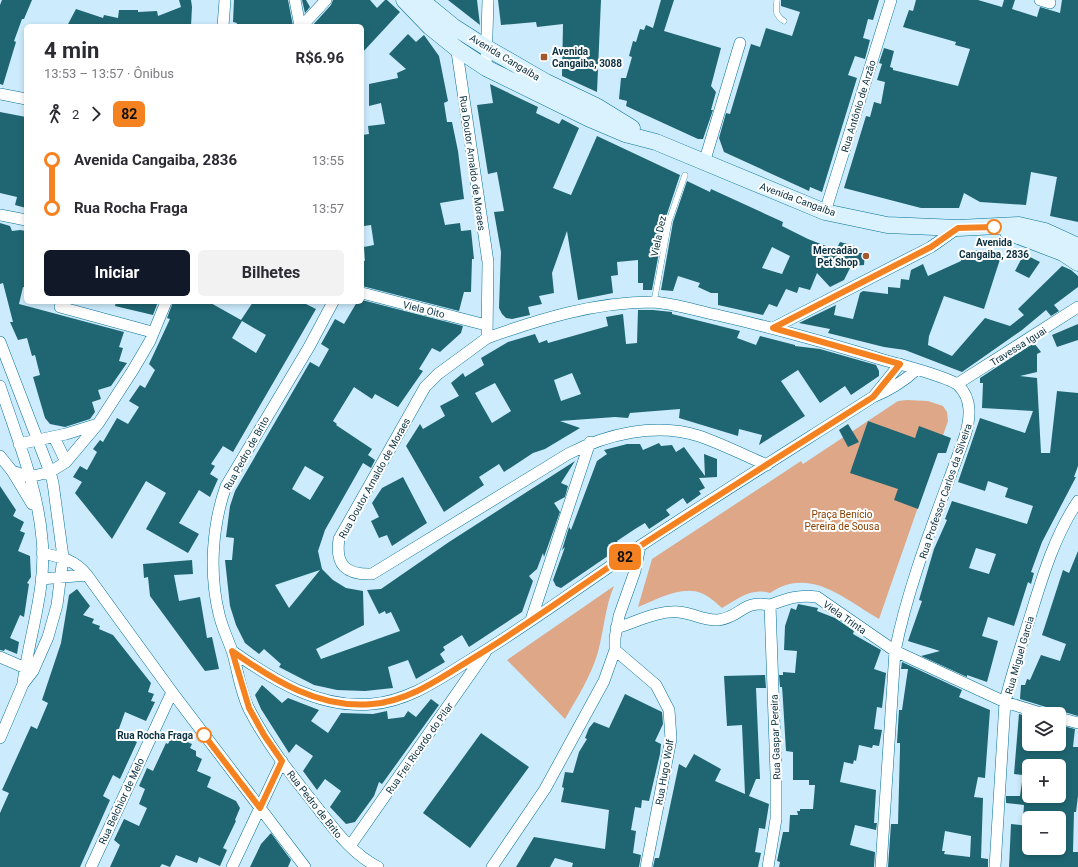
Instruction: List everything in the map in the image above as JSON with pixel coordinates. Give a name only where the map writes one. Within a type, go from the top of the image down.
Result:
[{"type":"main road","name":"Avenida Cangaíba","points":[[404,0],[430,27],[456,48],[486,68],[592,120],[625,134],[656,142],[825,212],[887,225],[958,228],[1019,225],[1045,231],[1078,246]]},
{"type":"main road","name":"Avenida Cangaíba","points":[[421,0],[454,27],[487,48],[546,82],[598,107],[656,142]]},
{"type":"main road","name":"Avenida Cangaíba","points":[[995,227],[1063,253],[1078,263]]},
{"type":"street","points":[[223,24],[225,0]]},
{"type":"street","points":[[295,0],[301,24]]},
{"type":"street","points":[[303,24],[326,0]]},
{"type":"street","points":[[486,68],[488,0]]},
{"type":"street","name":"Rua Antônio de Arzão","points":[[825,212],[892,0]]},
{"type":"street","name":"Rua Doutor Arnaldo de Moraes","points":[[454,27],[488,262],[487,338],[438,374],[425,387],[339,539],[338,550],[341,563],[348,571],[359,575],[372,574],[568,454],[590,442],[621,433],[666,431],[698,436],[767,465]]},
{"type":"street","points":[[704,162],[740,43]]},
{"type":"street","points":[[0,94],[24,100]]},
{"type":"street","points":[[0,215],[24,220]]},
{"type":"street","points":[[773,328],[931,247],[958,228]]},
{"type":"street","name":"Viela Oito","points":[[364,294],[486,325]]},
{"type":"street","points":[[487,338],[541,319],[609,305],[654,302],[773,328],[900,364],[957,384]]},
{"type":"street","points":[[12,471],[29,477],[50,472],[66,462],[98,424],[134,370],[165,304]]},
{"type":"street","name":"Rua Pedro de Brito","points":[[332,304],[309,347],[238,463],[226,486],[218,508],[214,542],[214,575],[219,614],[249,708],[264,735],[298,784],[350,846],[370,863],[378,867]]},
{"type":"street","points":[[60,307],[152,332]]},
{"type":"street","name":"Travessa Iguai","points":[[957,384],[1078,307]]},
{"type":"street","points":[[0,342],[50,472],[63,557],[57,605],[50,630],[29,670],[0,738]]},
{"type":"street","points":[[873,397],[900,364]]},
{"type":"street","points":[[232,651],[256,669],[285,685],[317,698],[346,704],[372,704],[399,700],[419,690],[488,649],[640,546],[873,397],[890,390],[903,382],[916,370]]},
{"type":"street","name":"Rua Professor Carlos da Silveira","points":[[881,867],[894,651],[900,624],[917,570],[970,420],[969,406],[965,393],[957,384]]},
{"type":"street","points":[[0,386],[29,477],[38,513],[42,539],[41,579],[29,670]]},
{"type":"street","points":[[19,444],[54,437],[98,424]]},
{"type":"street","points":[[54,437],[66,462]]},
{"type":"street","points":[[532,620],[590,442]]},
{"type":"street","points":[[0,456],[12,471],[38,513]]},
{"type":"street","name":"Rua Miguel Garcia","points":[[995,867],[1005,702],[1011,677],[1044,570],[1066,519],[1078,501]]},
{"type":"street","points":[[492,867],[545,789],[604,681],[615,650],[616,628],[622,604],[635,570],[640,546]]},
{"type":"street","points":[[42,553],[63,557],[81,568],[87,575],[172,692],[305,867]]},
{"type":"street","points":[[41,579],[87,575]]},
{"type":"street","name":"Viela Trinta","points":[[770,606],[793,597],[806,595],[817,597],[894,651],[1005,702],[1022,707]]},
{"type":"street","points":[[616,628],[670,612],[689,614],[716,620],[725,619],[755,604],[770,606]]},
{"type":"street","name":"Rua Gaspar Pereira","points":[[768,867],[776,819],[770,606]]},
{"type":"street","name":"Rua Frei Ricardo do Pilar","points":[[350,846],[488,649]]},
{"type":"street","name":"Rua Hugo Wolf","points":[[615,650],[656,686],[669,710],[671,739],[646,867]]},
{"type":"street","points":[[0,657],[29,670]]},
{"type":"street","name":"Rua Belchior de Melo","points":[[90,867],[172,692]]},
{"type":"street","points":[[1066,720],[1078,724]]},
{"type":"street","points":[[232,867],[282,761]]},
{"type":"lane","points":[[777,0],[777,16],[784,21]]},
{"type":"lane","name":"Viela Dez","points":[[654,302],[669,221],[685,174]]},
{"type":"green space","name":"Praça Benício Pereira de Sousa","points":[[898,401],[928,401],[943,406],[947,412],[948,421],[879,619],[826,588],[813,584],[799,583],[785,586],[770,593],[751,593],[722,608],[704,594],[694,591],[669,594],[638,607],[652,559],[801,461],[803,464]]},
{"type":"green space","points":[[614,586],[598,652],[592,670],[565,719],[507,660]]},
{"type":"building","points":[[2,0],[32,0],[24,19],[22,19],[14,41],[16,42],[3,85],[0,84],[0,5]]},
{"type":"building","points":[[179,0],[191,0],[191,24],[68,24],[76,9],[103,18],[104,15],[118,18],[119,10],[138,10],[138,12],[157,11],[158,16],[181,7]]},
{"type":"building","points":[[234,0],[288,0],[293,24],[237,24],[233,22]]},
{"type":"building","points":[[302,0],[306,0],[310,7],[305,13]]},
{"type":"building","points":[[333,0],[370,0],[377,8],[385,0],[387,0],[400,12],[364,51],[364,24],[314,24],[331,5]]},
{"type":"building","points":[[448,0],[477,0],[480,25]]},
{"type":"building","points":[[498,0],[601,0],[597,92],[562,76],[563,24],[537,27],[536,22],[501,25]]},
{"type":"building","points":[[661,0],[674,0],[664,31],[721,48],[711,86],[716,92],[711,110],[713,110],[703,139],[698,139],[626,106],[627,101],[619,99],[621,78],[626,78],[632,57],[629,56],[633,41],[636,42],[640,29],[644,30],[646,25],[653,28]]},
{"type":"building","points":[[781,0],[879,0],[873,20],[868,19],[863,38],[870,40],[865,59],[855,56],[848,75],[857,78],[822,192],[810,187],[809,191],[724,152],[719,138],[726,113],[730,114],[751,44],[760,47],[766,28],[792,36],[800,12],[781,6]]},
{"type":"building","points":[[916,0],[978,0],[1002,7],[1004,0],[1015,0],[1012,9],[1037,17],[1040,7],[1060,13],[1062,0],[1078,0],[1078,222],[1050,216],[1057,177],[1031,172],[1026,205],[980,202],[964,193],[959,208],[921,208],[844,188],[866,116],[870,117],[874,102],[881,104],[885,82],[877,80],[882,64],[879,63],[884,48],[894,51],[890,67],[893,68],[893,70],[958,86],[970,49],[955,45],[956,42],[903,27],[909,10],[913,11]]},
{"type":"building","points":[[408,34],[416,42],[424,35],[439,56],[448,101],[444,103],[447,122],[452,122],[458,151],[464,199],[440,203],[445,225],[460,223],[461,231],[471,230],[474,259],[472,259],[471,292],[464,292],[459,311],[364,287],[364,247],[374,245],[371,225],[364,226],[364,135],[369,134],[368,126],[385,124],[381,103],[369,106],[369,84],[398,78],[397,73],[406,69],[389,54]]},
{"type":"building","points":[[490,84],[538,107],[536,113],[559,124],[562,119],[579,128],[553,188],[571,195],[597,136],[680,175],[665,220],[652,290],[643,290],[643,283],[638,283],[638,260],[617,262],[618,275],[611,276],[613,293],[578,300],[567,231],[552,273],[554,293],[539,296],[542,304],[528,307],[530,315],[512,319],[506,318],[502,314],[499,308],[501,252],[494,212],[504,211],[497,172],[488,174],[477,105],[493,103]]},
{"type":"building","points":[[0,112],[24,117],[24,207],[15,205],[17,197],[0,193]]},
{"type":"building","points":[[687,181],[710,192],[711,189],[783,222],[782,226],[808,239],[836,250],[840,242],[855,246],[852,253],[865,253],[864,265],[851,266],[844,280],[830,287],[817,273],[810,290],[799,287],[797,293],[786,289],[777,307],[769,304],[763,315],[718,305],[718,293],[711,293],[698,287],[700,283],[678,276],[673,291],[661,290],[673,222]],"holes":[[[772,247],[790,256],[782,274],[762,268]]]},
{"type":"building","points":[[0,223],[10,226],[12,231],[24,231],[24,287],[19,304],[124,332],[119,347],[123,348],[119,361],[127,363],[111,386],[98,390],[101,399],[92,402],[95,412],[90,419],[65,427],[50,424],[45,418],[33,377],[40,375],[35,355],[32,356],[27,338],[18,340],[10,322],[13,322],[3,283],[0,284]]},
{"type":"building","points":[[984,250],[1002,253],[984,309],[944,296],[929,336],[928,345],[952,356],[985,318],[1010,326],[1024,315],[1018,309],[1062,266],[1071,270],[1078,276],[1078,287],[1054,305],[1059,311],[1051,316],[1046,310],[1022,330],[962,372],[905,350],[884,347],[828,333],[830,329],[799,323],[836,305],[834,315],[853,319],[860,293],[863,291],[888,294],[888,287],[900,288],[901,279],[909,280],[911,270],[923,264],[928,276],[961,261],[964,251]]},
{"type":"building","points":[[1024,254],[1040,262],[1029,278],[1015,271]]},
{"type":"building","points":[[364,301],[463,326],[461,333],[440,352],[432,348],[419,369],[423,371],[398,407],[375,394],[372,399],[354,387],[333,421],[337,424],[336,425],[372,449],[368,455],[375,460],[371,468],[363,463],[325,530],[318,551],[322,569],[333,580],[346,588],[363,591],[364,625],[316,649],[321,659],[400,631],[391,612],[386,614],[385,611],[379,614],[367,590],[381,589],[449,542],[575,461],[561,483],[568,486],[565,497],[554,503],[560,512],[544,557],[543,553],[537,569],[529,576],[533,581],[522,612],[469,647],[462,635],[443,647],[445,650],[440,654],[445,662],[416,679],[408,660],[388,667],[393,688],[365,691],[337,690],[314,685],[279,667],[281,664],[264,649],[259,654],[245,643],[236,625],[230,606],[225,560],[232,560],[234,538],[226,537],[230,506],[235,491],[310,362],[319,367],[329,349],[321,344],[335,319],[344,324],[356,304],[364,304]],"holes":[[[305,466],[324,477],[310,500],[292,489]],[[320,570],[289,608],[275,585]]]},
{"type":"building","points":[[116,304],[157,304],[153,315],[115,306]]},
{"type":"building","points":[[172,304],[213,304],[241,320],[252,304],[306,304],[316,309],[233,452],[223,446],[211,464],[215,466],[210,474],[218,479],[210,497],[199,490],[179,523],[199,534],[188,553],[146,529],[166,493],[146,481],[112,539],[75,493],[82,482],[73,477],[80,466],[87,470],[97,452],[93,449],[100,440],[103,442],[117,418],[128,424],[139,407],[129,401],[140,385],[145,388],[155,370],[149,364],[170,319],[167,318]],"holes":[[[242,321],[266,335],[256,353],[232,338]]]},
{"type":"building","points":[[638,310],[672,312],[672,314],[740,331],[737,338],[756,345],[760,336],[795,346],[820,349],[876,365],[879,371],[879,376],[851,395],[845,386],[820,403],[798,370],[781,381],[805,416],[759,445],[762,435],[739,429],[738,436],[679,418],[680,409],[630,413],[628,418],[615,417],[560,421],[580,428],[545,449],[533,453],[504,472],[499,464],[479,477],[484,485],[444,512],[406,446],[420,424],[423,429],[445,416],[440,406],[459,396],[451,383],[463,373],[465,377],[484,365],[481,358],[508,342],[535,334],[539,343],[547,340],[548,343],[608,326],[606,317],[623,314],[626,344],[637,343]],"holes":[[[572,373],[581,394],[561,401],[554,380]],[[495,383],[511,411],[492,423],[475,393]]]},
{"type":"building","points":[[1078,324],[1078,340],[1057,347],[1052,335]]},
{"type":"building","points":[[1034,343],[1041,352],[1037,354],[1037,372],[1020,376],[1037,378],[1041,453],[1050,453],[1057,391],[1078,393],[1078,466],[1074,477],[1076,477],[1042,542],[1031,572],[1034,573],[1031,584],[1028,582],[1014,626],[988,617],[982,636],[998,641],[987,682],[967,675],[967,677],[921,656],[940,651],[908,641],[922,601],[919,600],[934,549],[947,520],[945,519],[952,501],[1027,524],[1033,506],[1005,497],[1008,488],[988,481],[985,491],[958,482],[980,418],[1025,433],[1033,411],[982,408],[983,383],[980,383],[980,378]],"holes":[[[976,548],[996,554],[989,574],[969,568]]]},
{"type":"building","points":[[868,421],[915,438],[919,426],[951,438],[946,453],[938,453],[918,509],[894,500],[898,489],[850,473]]},
{"type":"building","points":[[848,424],[859,442],[848,447],[839,430]]},
{"type":"building","points":[[659,443],[661,446],[672,445],[676,452],[684,447],[705,476],[704,454],[717,459],[717,477],[699,478],[705,488],[699,491],[701,494],[687,504],[683,498],[666,510],[670,515],[649,529],[645,523],[635,529],[617,541],[621,547],[561,588],[556,586],[553,580],[565,547],[562,550],[569,527],[571,530],[597,461],[607,454],[604,450],[627,444],[640,444],[643,450]]},
{"type":"building","points":[[403,477],[427,523],[392,546],[387,535],[379,538],[371,521],[379,517],[372,503],[382,488]]},
{"type":"building","points":[[0,486],[16,510],[13,516],[24,522],[20,531],[25,533],[18,551],[30,556],[31,577],[27,583],[29,584],[24,617],[20,615],[10,638],[19,642],[17,654],[5,649],[4,651],[0,650]]},
{"type":"building","points":[[1078,551],[1078,716],[1066,712],[1066,707],[1046,707],[1020,699],[1021,685],[1025,685],[1027,679],[1030,680],[1041,655],[1060,661],[1066,644],[1042,635],[1063,570],[1069,573]]},
{"type":"building","points":[[192,560],[193,574],[174,575],[179,601],[200,597],[207,638],[212,637],[219,669],[205,671],[150,596],[148,577],[144,578],[143,564]]},
{"type":"building","points":[[77,589],[90,606],[83,615],[94,619],[92,623],[100,626],[99,629],[113,635],[151,683],[148,692],[154,694],[151,701],[155,702],[146,721],[125,712],[117,734],[137,742],[120,779],[113,775],[103,796],[110,800],[80,867],[0,867],[0,813],[9,793],[2,790],[31,726],[37,729],[48,703],[42,700],[61,643],[69,595]]},
{"type":"building","points":[[798,604],[818,608],[817,611],[835,618],[854,631],[853,634],[881,650],[874,669],[886,673],[882,708],[877,707],[874,729],[882,730],[879,746],[873,745],[872,748],[859,745],[856,761],[854,760],[853,764],[844,762],[840,782],[876,790],[874,823],[877,823],[876,830],[855,825],[850,845],[875,852],[874,867],[779,867],[780,862],[777,861],[783,832],[789,832],[790,815],[798,815],[797,811],[800,811],[800,809],[813,809],[815,785],[809,785],[809,780],[793,780],[793,752],[786,751],[782,687],[780,687],[779,675],[783,675],[783,672],[795,673],[797,651],[784,650],[785,626],[791,608],[796,610]]},
{"type":"building","points":[[902,662],[962,690],[959,697],[990,710],[985,778],[978,777],[974,797],[983,798],[981,858],[988,859],[988,867],[888,867],[891,824],[898,824],[900,743],[897,743],[899,710],[902,710],[908,669],[901,669]],"holes":[[[945,831],[971,836],[970,857],[944,854],[945,851],[942,851]]]},
{"type":"building","points":[[765,675],[766,688],[756,688],[760,779],[756,779],[749,796],[769,804],[765,829],[759,828],[755,852],[761,853],[758,867],[653,867],[655,858],[659,858],[679,764],[686,768],[694,754],[721,769],[715,781],[745,794],[742,725],[727,726],[724,676]]},
{"type":"building","points":[[262,685],[282,703],[288,698],[319,710],[311,721],[328,733],[341,713],[373,714],[387,711],[388,719],[404,717],[408,711],[416,717],[431,699],[439,705],[382,784],[379,782],[374,796],[355,822],[346,824],[330,807],[341,791],[325,779],[317,790],[303,771],[313,756],[296,744],[289,753],[261,709],[255,695]]},
{"type":"building","points":[[625,694],[662,712],[663,724],[655,741],[661,744],[660,754],[649,801],[642,800],[641,808],[635,807],[631,830],[636,831],[633,853],[641,855],[639,867],[572,867],[573,863],[555,858],[550,867],[516,867],[534,837],[605,849],[609,810],[561,802],[564,788],[562,787],[565,772],[573,773],[579,752],[587,739],[585,738],[589,728],[594,722],[609,728]]},
{"type":"building","points":[[1019,714],[1022,715],[1022,751],[1066,751],[1066,727],[1075,729],[1073,747],[1078,747],[1078,796],[1076,812],[1074,812],[1073,852],[1078,852],[1078,867],[1009,867],[1011,824],[1022,825],[1022,855],[1066,855],[1066,811],[1024,811],[1024,805],[1006,803],[1006,796],[1020,796],[1022,782],[1022,803],[1066,803],[1066,759],[1022,759],[1022,775],[1014,774]]},
{"type":"building","points":[[174,732],[185,736],[185,741],[192,744],[190,748],[196,751],[196,756],[202,759],[197,771],[211,777],[207,787],[236,801],[240,808],[235,820],[236,821],[223,848],[227,850],[220,866],[199,857],[197,863],[176,855],[170,867],[162,864],[160,867],[110,867],[120,845],[114,840],[124,819],[139,826],[147,808],[139,804],[145,789],[139,786],[147,768],[153,771],[166,743],[168,744]]},
{"type":"building","points":[[481,733],[529,767],[470,848],[423,813]]},
{"type":"building","points":[[271,833],[291,860],[288,867],[250,867],[261,844]]},
{"type":"bus line","name":"82","points":[[204,735],[260,808],[282,761],[264,735],[249,708],[240,683],[232,651],[256,669],[285,685],[317,698],[346,704],[372,704],[399,700],[426,687],[488,649],[640,546],[873,397],[900,364],[773,328],[789,318],[931,247],[951,235],[958,228],[994,227]]},
{"type":"place","name":"Avenida Cangaiba, 3088","points":[[544,57]]},
{"type":"place","name":"Avenida Cangaiba, 2836","points":[[994,227]]},
{"type":"place","name":"Mercadão Pet Shop","points":[[866,256]]},
{"type":"place","name":"Rua Rocha Fraga","points":[[204,735]]}]
